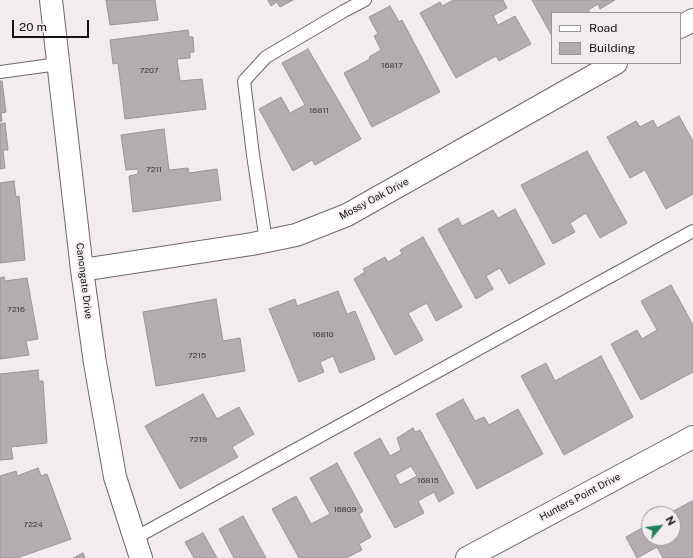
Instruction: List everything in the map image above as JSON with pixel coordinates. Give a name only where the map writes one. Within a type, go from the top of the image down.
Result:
[{"type":"street","name":"Canongate Drive","points":[[50,0],[82,270],[95,363],[115,476],[138,548]]},
{"type":"street","points":[[681,26],[693,20]]},
{"type":"street","name":"Mossy Oak Drive","points":[[82,270],[266,242],[296,235],[347,215],[614,64]]},
{"type":"street","name":"Hunters Point Drive","points":[[468,558],[693,437]]},
{"type":"lane","points":[[266,242],[244,81],[266,58],[365,0]]},
{"type":"lane","points":[[0,72],[58,64]]},
{"type":"lane","points":[[138,548],[693,231]]},
{"type":"building","points":[[106,0],[155,0],[158,20],[110,25]]},
{"type":"building","points":[[268,0],[293,0],[280,7],[277,2],[271,6]]},
{"type":"building","points":[[454,0],[503,0],[507,8],[493,16],[498,25],[515,16],[531,44],[499,61],[496,56],[456,78],[420,13],[440,2],[442,6]]},
{"type":"building","points":[[532,0],[615,0],[600,9],[598,4],[588,10],[589,12],[551,12],[551,34]]},
{"type":"building","points":[[390,6],[399,22],[402,20],[440,92],[372,127],[344,73],[370,59],[369,57],[381,50],[374,36],[378,34],[369,17]]},
{"type":"building","points":[[188,30],[189,37],[193,37],[194,52],[190,52],[190,58],[177,59],[180,81],[202,79],[206,109],[125,119],[118,63],[113,64],[110,40]]},
{"type":"building","points":[[308,49],[361,139],[315,165],[312,160],[293,171],[259,109],[281,97],[290,113],[305,105],[282,63]]},
{"type":"building","points":[[0,81],[2,81],[6,112],[1,113],[2,121],[0,122]]},
{"type":"building","points":[[679,116],[693,141],[693,194],[666,209],[645,170],[630,178],[607,137],[636,121],[640,127],[653,120],[657,128]]},
{"type":"building","points":[[5,123],[8,150],[3,150],[5,168],[0,169],[0,124]]},
{"type":"building","points":[[164,129],[169,170],[188,168],[189,173],[217,169],[221,200],[133,212],[129,176],[138,174],[138,169],[126,170],[121,135]]},
{"type":"building","points":[[587,151],[627,223],[600,238],[586,213],[570,223],[575,232],[553,244],[521,185]]},
{"type":"building","points":[[14,181],[16,197],[19,196],[25,260],[0,263],[0,183]]},
{"type":"building","points":[[515,209],[545,264],[509,284],[500,268],[486,276],[493,289],[476,299],[438,229],[458,218],[462,226],[493,210],[498,218]]},
{"type":"building","points":[[423,237],[462,307],[436,321],[427,303],[408,313],[423,340],[395,355],[354,279],[365,272],[363,269],[385,257],[388,262],[402,254],[400,250]]},
{"type":"building","points":[[4,277],[5,281],[27,278],[38,339],[26,341],[29,355],[0,359],[0,278]]},
{"type":"building","points":[[671,285],[693,325],[693,372],[641,400],[611,344],[637,330],[642,339],[657,330],[641,301]]},
{"type":"building","points":[[338,291],[347,314],[355,311],[375,359],[340,373],[333,356],[320,362],[324,372],[299,382],[269,309],[295,299],[297,306]]},
{"type":"building","points":[[216,299],[223,341],[240,338],[245,371],[156,386],[143,312]]},
{"type":"building","points":[[601,356],[633,417],[564,455],[521,376],[546,363],[555,381]]},
{"type":"building","points":[[38,370],[39,381],[43,381],[47,443],[11,447],[13,459],[0,460],[0,374]]},
{"type":"building","points":[[203,394],[217,419],[239,407],[254,434],[232,447],[238,457],[180,489],[145,426]]},
{"type":"building","points":[[463,399],[475,421],[484,417],[489,425],[518,409],[543,454],[477,489],[436,414]]},
{"type":"building","points":[[413,428],[415,432],[420,430],[454,493],[439,502],[434,492],[418,501],[424,513],[395,528],[354,453],[380,438],[390,456],[401,450],[397,438]],"holes":[[[411,466],[417,476],[400,485],[395,475]]]},
{"type":"building","points":[[337,463],[363,511],[359,514],[371,537],[359,544],[362,550],[346,558],[299,558],[272,509],[296,496],[311,524],[330,514],[310,478]]},
{"type":"building","points":[[38,468],[41,476],[47,474],[71,539],[17,558],[0,558],[0,476],[16,471],[17,476]]},
{"type":"building","points":[[692,501],[693,503],[693,558],[663,558],[657,547],[637,558],[626,537],[641,529],[641,546],[681,546],[681,507]]},
{"type":"building","points":[[243,516],[266,558],[234,558],[219,529]]},
{"type":"building","points":[[203,533],[217,558],[194,558],[185,542]]},
{"type":"building","points":[[83,553],[85,558],[73,558]]}]
